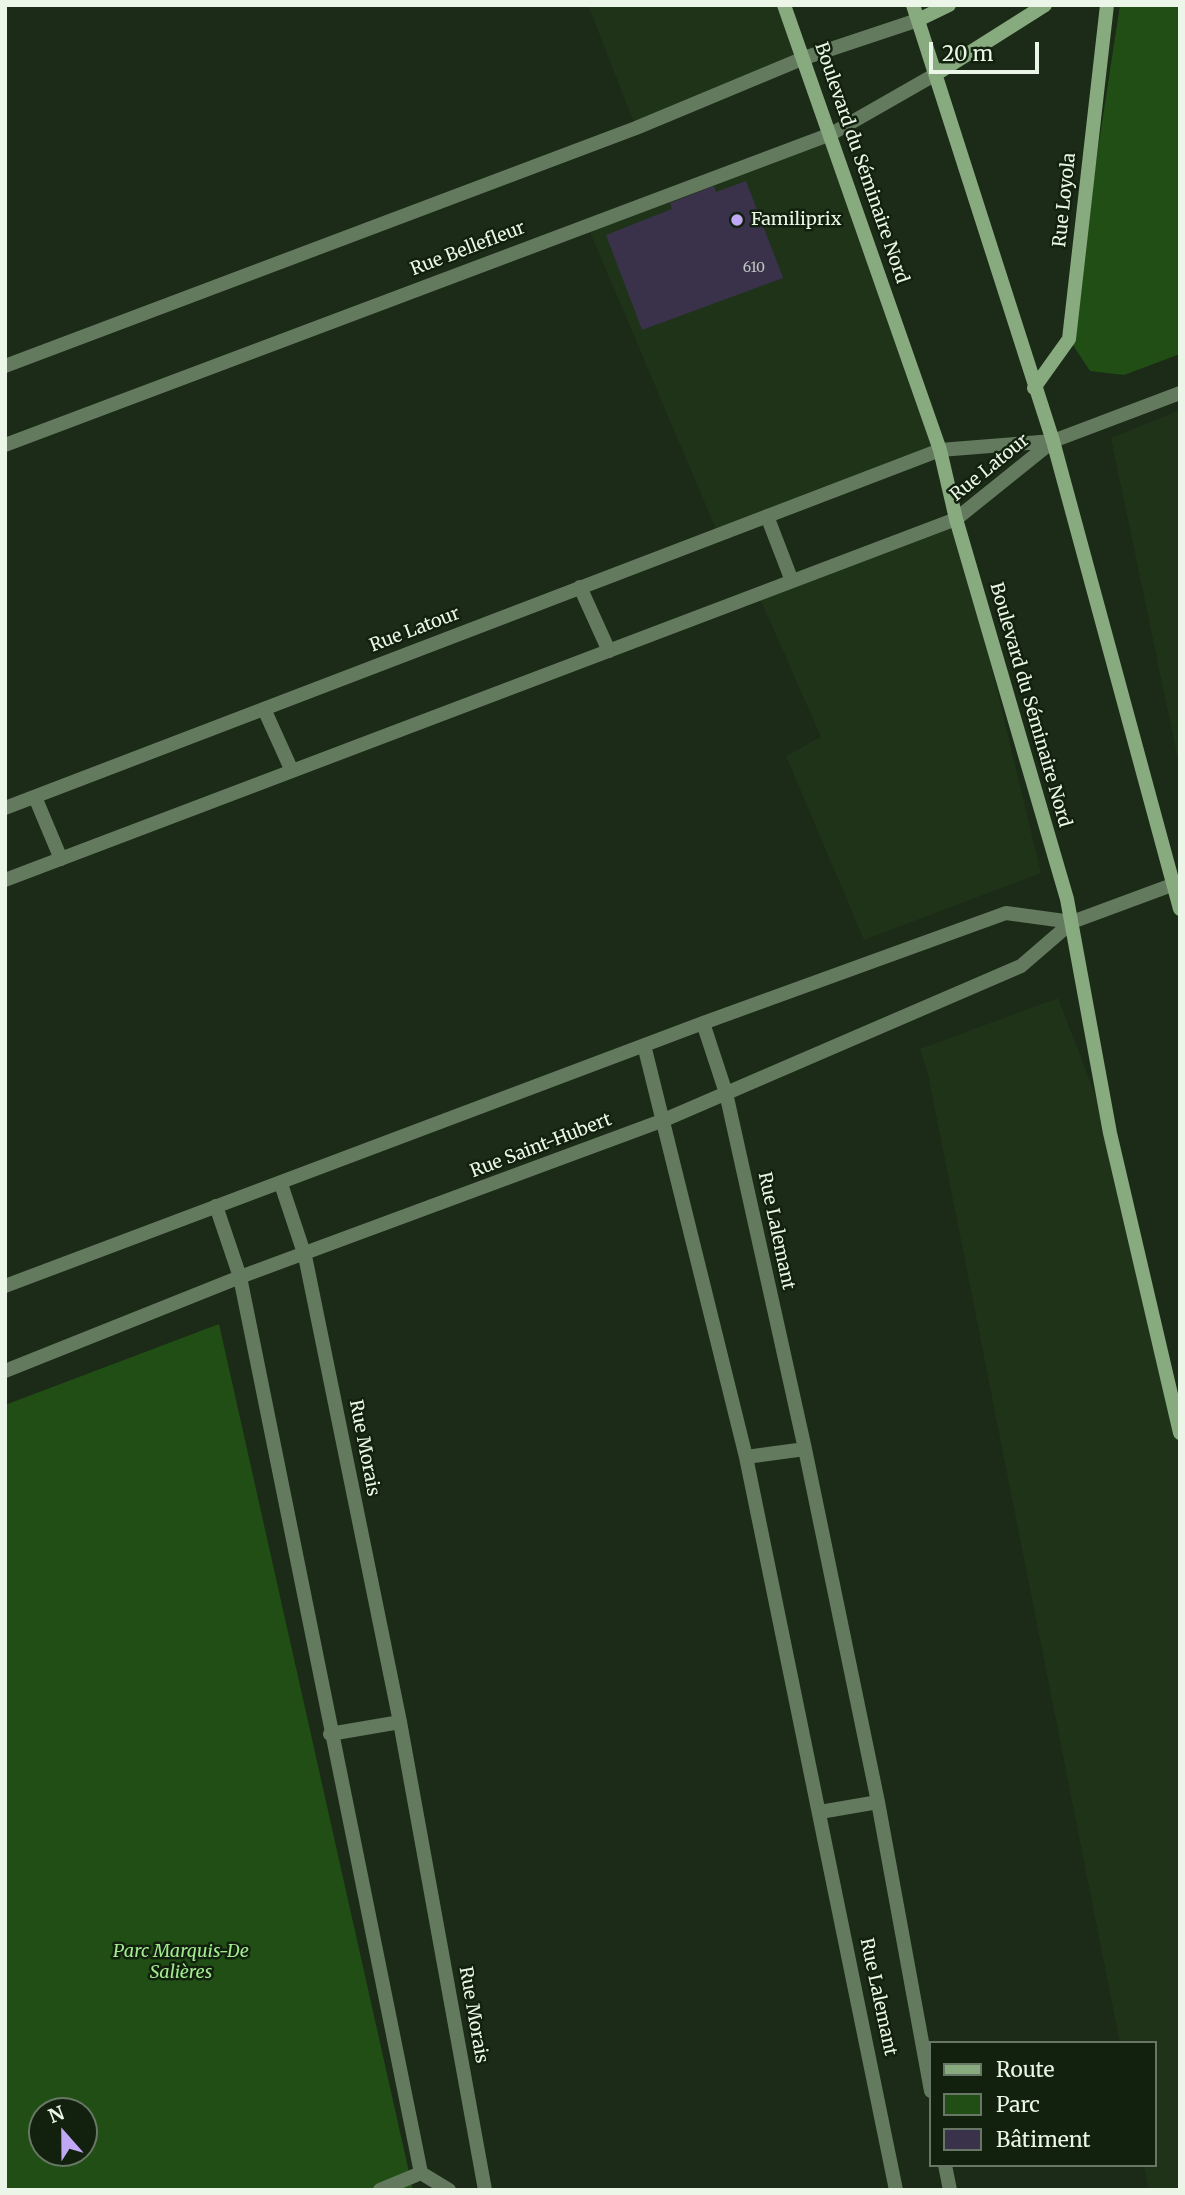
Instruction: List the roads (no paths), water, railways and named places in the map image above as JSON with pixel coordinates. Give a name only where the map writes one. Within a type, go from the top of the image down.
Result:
[{"type":"main road","name":"Boulevard du Séminaire Nord","points":[[784,5],[940,450],[956,519],[1072,922],[1110,1133],[1177,1406],[1180,1433]]},
{"type":"main road","points":[[913,5],[1053,441],[1177,883],[1180,909]]},
{"type":"main road","points":[[918,20],[949,5]]},
{"type":"main road","points":[[936,74],[1045,5]]},
{"type":"main road","name":"Rue Loyola","points":[[1034,388],[1069,339],[1107,5]]},
{"type":"street","points":[[5,366],[636,128],[804,58],[918,20]]},
{"type":"street","name":"Rue Bellefleur","points":[[5,445],[831,134],[936,74]]},
{"type":"street","name":"Rue Latour","points":[[5,808],[940,450],[1053,441],[1180,393]]},
{"type":"street","name":"Rue Latour","points":[[5,880],[956,519],[1053,441]]},
{"type":"street","points":[[768,516],[792,581]]},
{"type":"street","points":[[580,587],[609,651]]},
{"type":"street","points":[[264,709],[292,771]]},
{"type":"street","points":[[35,797],[61,859]]},
{"type":"street","name":"Rue Saint-Hubert","points":[[5,1370],[240,1278],[664,1120],[1021,966],[1072,922],[1177,883]]},
{"type":"street","name":"Rue Saint-Hubert","points":[[5,1286],[703,1023],[1006,913],[1072,922]]},
{"type":"street","name":"Rue Lalemant","points":[[703,1023],[726,1093],[805,1449],[878,1802],[930,2086]]},
{"type":"street","name":"Rue Lalemant","points":[[644,1045],[746,1457],[896,2190]]},
{"type":"street","name":"Rue Morais","points":[[281,1184],[305,1256],[400,1722],[485,2190]]},
{"type":"street","points":[[216,1206],[240,1278],[330,1734],[421,2173],[449,2190]]},
{"type":"street","points":[[746,1457],[805,1449]]},
{"type":"street","points":[[330,1734],[400,1722]]},
{"type":"street","points":[[820,1812],[878,1802]]},
{"type":"street","points":[[945,2167],[950,2190]]},
{"type":"street","points":[[380,2190],[421,2173]]},
{"type":"place","name":"Familiprix","points":[[737,220]]},
{"type":"park label","name":"Parc Marquis-De Salières","points":[[181,1962]]}]
